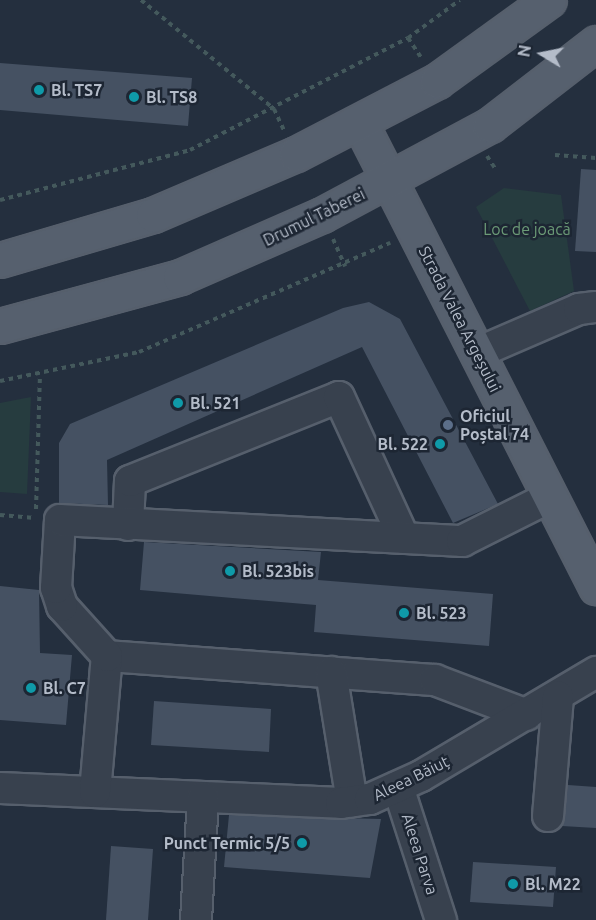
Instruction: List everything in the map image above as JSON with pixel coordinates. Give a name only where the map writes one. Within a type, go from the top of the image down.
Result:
[{"type":"main road","points":[[0,260],[153,215],[360,123],[437,81],[549,0]]},
{"type":"main road","name":"Drumul Taberei","points":[[0,326],[180,277],[391,180],[490,125],[596,43]]},
{"type":"main road","name":"Strada Valea Argeșului","points":[[360,123],[596,587]]},
{"type":"street","points":[[477,353],[579,309],[596,307]]},
{"type":"street","points":[[128,525],[130,481],[339,397],[404,538]]},
{"type":"street","points":[[527,715],[435,680],[107,657],[62,606],[56,588],[47,519],[462,541],[550,497]]},
{"type":"street","points":[[95,792],[107,657]]},
{"type":"street","points":[[331,672],[352,801]]},
{"type":"street","name":"Aleea Băiuț","points":[[0,788],[352,801],[398,788],[527,715],[596,672]]},
{"type":"street","points":[[548,816],[558,696]]},
{"type":"street","name":"Aleea Parva","points":[[398,788],[441,920]]},
{"type":"street","points":[[196,920],[203,797]]},
{"type":"path","points":[[141,0],[274,108],[289,139]]},
{"type":"path","points":[[0,200],[190,150],[408,38],[460,0]]},
{"type":"path","points":[[408,38],[427,66]]},
{"type":"path","points":[[555,155],[596,158]]},
{"type":"path","points":[[487,156],[496,170]]},
{"type":"path","points":[[330,233],[345,266]]},
{"type":"path","points":[[0,381],[40,376],[139,352],[345,266],[396,240]]},
{"type":"path","points":[[0,515],[47,519],[40,376]]},
{"type":"green space","name":"Loc de joacă","points":[[504,188],[561,195],[574,291],[530,311],[476,207]]},
{"type":"green space","points":[[31,397],[27,494],[0,492],[0,403]]},
{"type":"building","points":[[0,63],[192,78],[188,126],[0,110]]},
{"type":"building","points":[[581,169],[596,170],[596,252],[575,251]]},
{"type":"building","name":"Bl. 521","points":[[369,302],[400,319],[498,504],[453,523],[362,347],[107,460],[108,505],[59,503],[59,443],[70,424],[343,308]]},
{"type":"building","points":[[144,542],[321,552],[318,580],[493,594],[489,646],[314,632],[316,605],[140,590]]},
{"type":"building","name":"Bl. C7","points":[[0,586],[39,590],[40,653],[72,655],[66,725],[0,720]]},
{"type":"building","points":[[154,701],[271,709],[269,752],[151,745]]},
{"type":"building","points":[[568,785],[596,787],[596,828],[562,826]]},
{"type":"building","name":"Punct Termic 5/5","points":[[229,815],[381,819],[370,878],[224,867]]},
{"type":"building","points":[[111,846],[153,849],[148,920],[106,920]]},
{"type":"building","name":"Bl. M22","points":[[473,862],[556,867],[553,907],[470,902]]},
{"type":"place","name":"Bl. TS7","points":[[39,90]]},
{"type":"place","name":"Bl. TS8","points":[[134,97]]},
{"type":"place","name":"Bl. 521","points":[[178,403]]},
{"type":"place","name":"Oficiul Poștal 74","points":[[448,425]]},
{"type":"place","name":"Bl. 522","points":[[440,444]]},
{"type":"place","name":"Bl. 523bis","points":[[230,571]]},
{"type":"place","name":"Bl. 523","points":[[404,613]]},
{"type":"place","name":"Bl. C7","points":[[31,688]]},
{"type":"place","name":"Punct Termic 5/5","points":[[302,843]]},
{"type":"place","name":"Bl. M22","points":[[513,884]]}]
